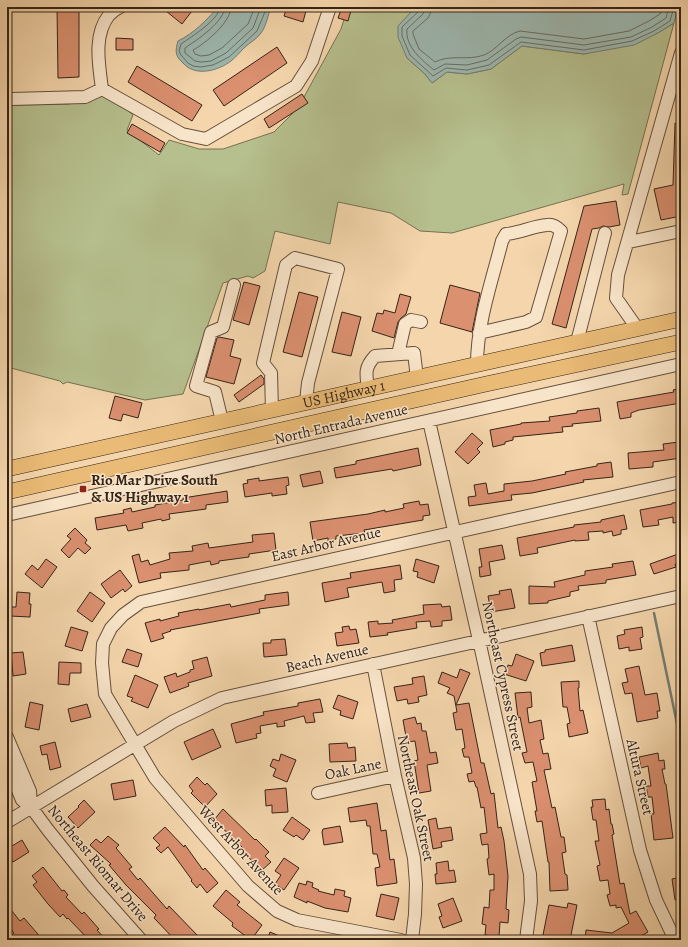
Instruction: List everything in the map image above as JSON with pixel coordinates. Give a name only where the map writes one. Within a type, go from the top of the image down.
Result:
[{"type":"main road","name":"US Highway 1","points":[[7,469],[681,319]]},
{"type":"main road","name":"US Highway 1","points":[[7,492],[486,384],[681,342]]},
{"type":"main road","points":[[486,384],[494,372],[518,355]]},
{"type":"main road","points":[[451,392],[472,376],[476,370],[477,364]]},
{"type":"street","points":[[102,89],[98,58],[101,29],[110,14],[120,7]]},
{"type":"street","points":[[102,89],[182,134],[206,139],[296,86],[312,61],[330,7]]},
{"type":"street","points":[[637,328],[616,298],[618,276],[629,242],[681,53]]},
{"type":"street","points":[[11,99],[85,96],[102,89]]},
{"type":"street","points":[[477,364],[479,333],[502,241],[506,234],[516,233],[548,224],[557,226],[561,231],[536,317],[526,322],[479,333]]},
{"type":"street","points":[[629,242],[681,231]]},
{"type":"street","points":[[577,342],[605,233]]},
{"type":"street","points":[[272,410],[271,373],[263,363],[286,265],[295,258],[338,269],[308,383],[306,402]]},
{"type":"street","points":[[222,421],[215,392],[196,386],[211,332],[223,327],[234,286]]},
{"type":"street","points":[[398,354],[405,324],[411,320],[421,322]]},
{"type":"street","points":[[368,388],[366,370],[369,362],[375,356],[414,353],[417,378]]},
{"type":"street","name":"North Entrada Avenue","points":[[7,515],[681,364]]},
{"type":"street","name":"Northeast Cypress Street","points":[[429,421],[530,874],[531,901],[526,940]]},
{"type":"street","name":"East Arbor Avenue","points":[[136,745],[105,694],[102,663],[103,644],[111,628],[123,615],[141,602],[681,482]]},
{"type":"street","name":"Beach Avenue","points":[[7,822],[174,721],[222,698],[681,596]]},
{"type":"street","name":"Altura Street","points":[[588,616],[640,850],[656,900],[674,940]]},
{"type":"street","name":"Northeast Oak Street","points":[[373,664],[414,865],[416,884],[416,914],[412,940]]},
{"type":"street","name":"Northeast Riomar Drive","points":[[7,737],[30,791],[31,807]]},
{"type":"street","name":"West Arbor Avenue","points":[[136,745],[155,778],[188,818],[248,886],[277,911],[297,920],[401,940]]},
{"type":"street","name":"Northeast Riomar Drive","points":[[7,763],[22,800],[31,807],[93,886],[141,940]]},
{"type":"street","name":"Oak Lane","points":[[318,793],[395,776]]},
{"type":"green space","points":[[348,7],[419,7],[412,11],[407,58],[425,74],[432,83],[447,72],[467,74],[491,69],[522,46],[584,54],[656,34],[674,23],[628,194],[622,195],[624,184],[452,233],[420,231],[391,213],[338,202],[330,244],[275,231],[265,271],[253,278],[248,276],[223,283],[183,394],[145,400],[67,382],[63,384],[60,381],[7,367],[7,103],[12,105],[69,104],[89,94],[99,94],[115,100],[133,115],[127,130],[159,155],[169,140],[199,149],[223,149],[274,132],[298,108],[341,29]]},
{"type":"water","points":[[218,7],[271,7],[266,24],[261,33],[231,61],[220,68],[213,70],[194,70],[178,58],[176,48],[178,41],[200,26]]},
{"type":"water","points":[[419,7],[678,7],[674,23],[634,45],[584,54],[522,46],[491,69],[467,74],[447,72],[432,83],[425,74],[407,58],[398,37],[398,26],[412,11]]},
{"type":"building","points":[[57,7],[79,7],[79,77],[58,78]]},
{"type":"building","points":[[161,7],[195,7],[182,24]]},
{"type":"building","points":[[287,7],[307,7],[303,22],[284,16]]},
{"type":"building","points":[[342,7],[352,7],[348,21],[338,18]]},
{"type":"building","points":[[116,38],[133,39],[133,50],[116,50]]},
{"type":"building","points":[[277,47],[287,63],[224,106],[213,90]]},
{"type":"building","points":[[137,66],[202,105],[192,121],[128,82]]},
{"type":"building","points":[[302,94],[308,103],[269,128],[264,119]]},
{"type":"building","points":[[675,123],[681,123],[681,216],[661,220],[654,189],[673,185]]},
{"type":"building","points":[[132,124],[165,143],[160,152],[127,133]]},
{"type":"building","points":[[616,201],[620,225],[609,227],[603,226],[592,229],[566,328],[552,324],[584,206]]},
{"type":"building","points":[[244,282],[260,286],[249,325],[233,320]]},
{"type":"building","points":[[450,285],[480,293],[472,332],[440,323]]},
{"type":"building","points":[[299,292],[318,297],[302,357],[283,352]]},
{"type":"building","points":[[400,294],[411,297],[406,314],[398,322],[394,338],[372,331],[377,313],[383,314],[384,310],[395,313]]},
{"type":"building","points":[[342,312],[361,317],[351,356],[332,352]]},
{"type":"building","points":[[219,337],[234,340],[230,356],[241,359],[234,384],[206,377],[217,338]]},
{"type":"building","points":[[261,375],[264,379],[264,384],[239,402],[234,395]]},
{"type":"building","points":[[681,388],[681,403],[639,410],[631,413],[631,417],[620,419],[617,402],[674,392],[673,390]]},
{"type":"building","points":[[115,396],[142,403],[138,418],[123,414],[121,421],[109,418]]},
{"type":"building","points":[[599,408],[601,421],[572,424],[573,426],[562,427],[563,432],[513,437],[513,440],[505,442],[505,444],[493,447],[490,430],[521,423],[550,421],[549,417]]},
{"type":"building","points":[[472,433],[483,443],[477,449],[480,452],[468,464],[455,452]]},
{"type":"building","points":[[679,442],[681,458],[653,462],[653,467],[629,469],[628,453],[664,450],[663,444]]},
{"type":"building","points":[[418,448],[421,465],[393,471],[392,469],[336,478],[334,468],[356,464],[356,461]]},
{"type":"building","points":[[611,462],[613,477],[583,480],[584,482],[532,493],[511,495],[512,500],[469,506],[468,497],[476,496],[474,485],[486,483],[488,494],[504,491],[504,484],[532,481],[566,474],[565,472],[597,466],[597,464]]},
{"type":"building","points":[[320,471],[323,483],[303,487],[300,475]]},
{"type":"building","points":[[288,477],[289,485],[286,486],[287,494],[272,496],[272,493],[245,497],[243,484],[248,483],[247,480],[259,478],[259,481]]},
{"type":"building","points":[[227,491],[228,502],[206,505],[206,509],[169,514],[170,519],[162,521],[161,519],[142,523],[143,528],[128,531],[126,525],[97,530],[95,518],[124,513],[123,510],[131,508],[132,512],[155,507],[155,505],[183,500],[183,498]]},
{"type":"building","points":[[419,501],[420,505],[428,504],[430,515],[423,516],[423,520],[364,530],[365,533],[336,536],[336,539],[328,541],[328,538],[313,541],[310,522],[368,514],[385,510],[385,512],[404,508],[403,504]]},
{"type":"building","points":[[681,502],[681,522],[673,523],[673,517],[658,520],[659,525],[643,527],[640,510]]},
{"type":"building","points":[[624,515],[627,529],[621,530],[621,534],[613,536],[612,531],[603,533],[603,531],[588,532],[589,540],[575,540],[537,548],[538,553],[520,556],[517,538],[574,527],[574,525],[601,522],[601,520]]},
{"type":"building","points":[[75,528],[87,540],[85,543],[91,548],[85,554],[78,548],[69,558],[61,550],[71,539],[67,536]]},
{"type":"building","points":[[274,533],[276,550],[249,554],[249,557],[219,561],[219,563],[211,565],[210,561],[189,565],[189,570],[160,573],[161,578],[139,583],[132,556],[139,554],[141,562],[148,560],[150,565],[170,559],[169,553],[193,551],[192,546],[208,543],[209,548],[253,542],[252,535]]},
{"type":"building","points":[[502,545],[505,559],[489,562],[491,575],[480,577],[479,567],[482,567],[479,549]]},
{"type":"building","points":[[681,553],[681,564],[675,564],[676,567],[654,574],[650,564]]},
{"type":"building","points":[[46,559],[57,567],[42,588],[25,574],[32,565],[38,570]]},
{"type":"building","points":[[416,559],[439,566],[434,583],[417,577],[418,572],[413,571]]},
{"type":"building","points":[[633,561],[636,575],[606,580],[606,583],[578,586],[579,590],[570,592],[570,596],[548,601],[548,603],[529,604],[529,586],[555,587],[554,582],[585,575],[585,571],[613,567],[612,564]]},
{"type":"building","points":[[400,565],[402,579],[394,580],[395,591],[384,593],[382,582],[347,588],[349,597],[325,602],[322,583],[351,578],[350,573]]},
{"type":"building","points":[[120,570],[132,586],[125,592],[123,589],[111,598],[101,584]]},
{"type":"building","points":[[511,589],[515,608],[491,612],[488,596],[500,594],[499,591]]},
{"type":"building","points":[[17,592],[30,593],[30,617],[10,616],[11,607],[16,607]]},
{"type":"building","points":[[90,592],[105,603],[92,622],[77,611]]},
{"type":"building","points":[[288,592],[289,605],[259,609],[260,613],[170,630],[171,631],[162,634],[164,638],[151,642],[145,623],[179,616],[178,613],[230,604],[231,607],[265,600],[265,595]]},
{"type":"building","points":[[441,604],[442,607],[450,606],[452,620],[442,621],[442,626],[431,627],[430,621],[416,622],[417,628],[387,633],[388,635],[370,637],[368,622],[378,621],[378,624],[393,623],[392,620],[424,614],[423,605]]},
{"type":"building","points":[[349,626],[350,630],[356,629],[359,643],[337,646],[335,633],[343,632],[342,627]]},
{"type":"building","points":[[71,627],[88,632],[82,651],[65,646]]},
{"type":"building","points":[[642,627],[643,637],[640,638],[642,649],[629,651],[629,647],[619,649],[617,636],[625,634],[624,630]]},
{"type":"building","points":[[285,639],[287,655],[264,657],[263,643],[271,643],[271,640]]},
{"type":"building","points":[[572,645],[575,661],[542,666],[540,653],[545,652],[545,650]]},
{"type":"building","points":[[127,649],[142,654],[138,667],[122,662]]},
{"type":"building","points":[[23,652],[26,674],[13,676],[11,653]]},
{"type":"building","points":[[516,654],[534,661],[526,681],[504,674],[508,665],[512,666]]},
{"type":"building","points":[[207,657],[212,676],[188,683],[189,686],[170,693],[164,677],[176,673],[177,677],[190,672],[190,670],[194,669],[192,661]]},
{"type":"building","points":[[59,662],[81,663],[81,673],[70,673],[69,685],[58,684]]},
{"type":"building","points":[[639,666],[645,695],[657,693],[660,711],[657,711],[658,718],[637,722],[632,693],[625,694],[622,683],[628,682],[625,669]]},
{"type":"building","points":[[460,669],[470,673],[456,705],[469,703],[481,763],[484,763],[491,794],[494,793],[498,828],[501,827],[504,841],[508,876],[506,909],[509,910],[508,923],[500,922],[499,937],[485,935],[486,925],[482,924],[484,907],[489,908],[490,890],[494,890],[494,874],[489,875],[487,859],[489,858],[488,844],[482,845],[480,834],[487,833],[484,807],[481,808],[477,787],[474,781],[469,782],[467,774],[472,773],[469,757],[464,757],[462,749],[465,748],[462,729],[456,730],[453,713],[457,712],[454,696],[447,693],[450,688],[438,683],[442,672],[457,678]]},
{"type":"building","points":[[135,675],[158,685],[148,708],[131,701],[133,698],[127,696]]},
{"type":"building","points":[[424,676],[427,695],[418,697],[419,702],[408,704],[407,699],[397,701],[394,687],[413,684],[412,678]]},
{"type":"building","points":[[579,681],[578,688],[580,711],[583,710],[588,733],[569,737],[567,724],[570,723],[567,707],[563,707],[561,682]]},
{"type":"building","points":[[531,692],[532,707],[527,708],[529,723],[541,720],[544,739],[540,740],[543,754],[548,753],[551,769],[544,770],[552,808],[555,807],[561,837],[564,837],[566,852],[562,853],[565,874],[567,875],[568,890],[550,891],[549,862],[542,821],[537,822],[535,811],[537,811],[532,782],[537,781],[533,762],[525,763],[522,753],[527,752],[520,717],[518,718],[515,693]]},
{"type":"building","points":[[338,695],[358,702],[353,719],[340,715],[341,711],[333,708]]},
{"type":"building","points":[[320,699],[323,712],[313,713],[315,722],[306,723],[304,716],[284,721],[285,726],[277,727],[277,723],[260,726],[261,733],[256,734],[257,738],[236,743],[231,724],[264,715],[263,712],[298,706],[298,703]]},
{"type":"building","points":[[30,702],[43,705],[39,730],[25,727]]},
{"type":"building","points":[[87,704],[91,717],[71,722],[68,709]]},
{"type":"building","points":[[415,717],[417,724],[421,723],[422,731],[426,731],[430,753],[436,752],[438,763],[427,765],[431,791],[419,793],[414,761],[418,760],[415,741],[407,742],[403,720]]},
{"type":"building","points":[[213,729],[221,747],[192,760],[184,742]]},
{"type":"building","points":[[55,742],[61,767],[50,770],[47,754],[42,755],[40,746]]},
{"type":"building","points":[[347,743],[348,748],[355,747],[356,761],[330,762],[329,744]]},
{"type":"building","points":[[658,753],[659,761],[664,760],[665,769],[662,769],[666,784],[673,838],[654,840],[651,814],[654,814],[652,797],[648,797],[646,786],[651,786],[648,766],[641,768],[639,757]]},
{"type":"building","points":[[281,754],[296,760],[287,782],[273,776],[276,769],[270,766],[273,759],[279,761]]},
{"type":"building","points":[[197,777],[205,785],[207,783],[217,794],[205,807],[191,793],[193,791],[189,786]]},
{"type":"building","points":[[133,780],[136,796],[114,800],[111,784]]},
{"type":"building","points":[[286,788],[288,812],[272,813],[272,805],[266,806],[265,790]]},
{"type":"building","points":[[605,799],[606,810],[609,809],[614,834],[612,835],[620,884],[624,883],[630,914],[636,911],[648,932],[634,940],[585,940],[586,930],[612,933],[629,923],[621,907],[616,908],[616,905],[610,906],[607,895],[610,894],[608,880],[600,881],[597,866],[600,865],[595,841],[599,841],[596,820],[593,820],[591,807],[593,807],[592,800]]},
{"type":"building","points":[[84,800],[95,812],[78,828],[68,817]]},
{"type":"building","points":[[377,803],[381,831],[386,830],[390,860],[394,859],[397,883],[377,886],[375,868],[380,867],[377,854],[373,854],[370,826],[367,826],[366,820],[350,822],[348,808]]},
{"type":"building","points":[[223,809],[269,852],[265,856],[271,862],[261,871],[243,851],[245,850],[214,820]]},
{"type":"building","points":[[292,817],[310,830],[303,840],[296,835],[294,837],[283,830]]},
{"type":"building","points":[[436,818],[438,829],[451,827],[453,840],[441,842],[442,847],[433,849],[428,820]]},
{"type":"building","points":[[340,826],[343,842],[324,845],[323,829]]},
{"type":"building","points":[[165,827],[184,847],[185,845],[203,870],[205,868],[218,883],[207,893],[200,884],[197,888],[191,881],[192,880],[168,847],[161,853],[156,848],[160,845],[153,838]]},
{"type":"building","points":[[108,836],[119,845],[116,848],[132,867],[129,869],[138,880],[140,878],[167,909],[169,906],[199,937],[196,940],[175,940],[154,918],[156,915],[126,885],[109,865],[111,864],[90,845],[96,839],[101,843]]},
{"type":"building","points":[[22,840],[29,852],[13,862],[7,852],[7,849]]},
{"type":"building","points":[[284,858],[299,868],[284,890],[275,884],[281,875],[275,871]]},
{"type":"building","points":[[448,861],[449,871],[454,870],[456,882],[436,884],[436,863]]},
{"type":"building","points":[[43,867],[62,891],[64,890],[68,895],[66,897],[82,914],[84,912],[99,929],[97,930],[106,940],[89,940],[68,918],[67,919],[63,914],[60,917],[48,904],[33,885],[37,882],[32,876]]},
{"type":"building","points":[[681,877],[681,899],[675,900],[672,879]]},
{"type":"building","points":[[307,881],[313,883],[312,887],[319,890],[318,891],[334,895],[335,889],[345,891],[344,896],[351,898],[348,912],[325,908],[307,901],[307,903],[294,897],[299,883],[306,885]]},
{"type":"building","points":[[226,890],[240,902],[237,905],[262,925],[251,940],[232,926],[233,923],[213,906]]},
{"type":"building","points":[[381,894],[399,898],[394,920],[376,916]]},
{"type":"building","points":[[453,898],[462,921],[443,928],[439,917],[442,916],[438,904]]},
{"type":"building","points":[[568,903],[577,905],[570,940],[542,940],[549,905],[567,908]]},
{"type":"building","points":[[7,905],[20,921],[24,918],[43,940],[15,940],[11,935],[14,933],[7,924]]},
{"type":"building","points":[[270,932],[289,940],[267,940]]},
{"type":"waterway","points":[[654,613],[681,743]]},
{"type":"place","name":"Rio Mar Drive South & US Highway 1","points":[[83,489]]}]
